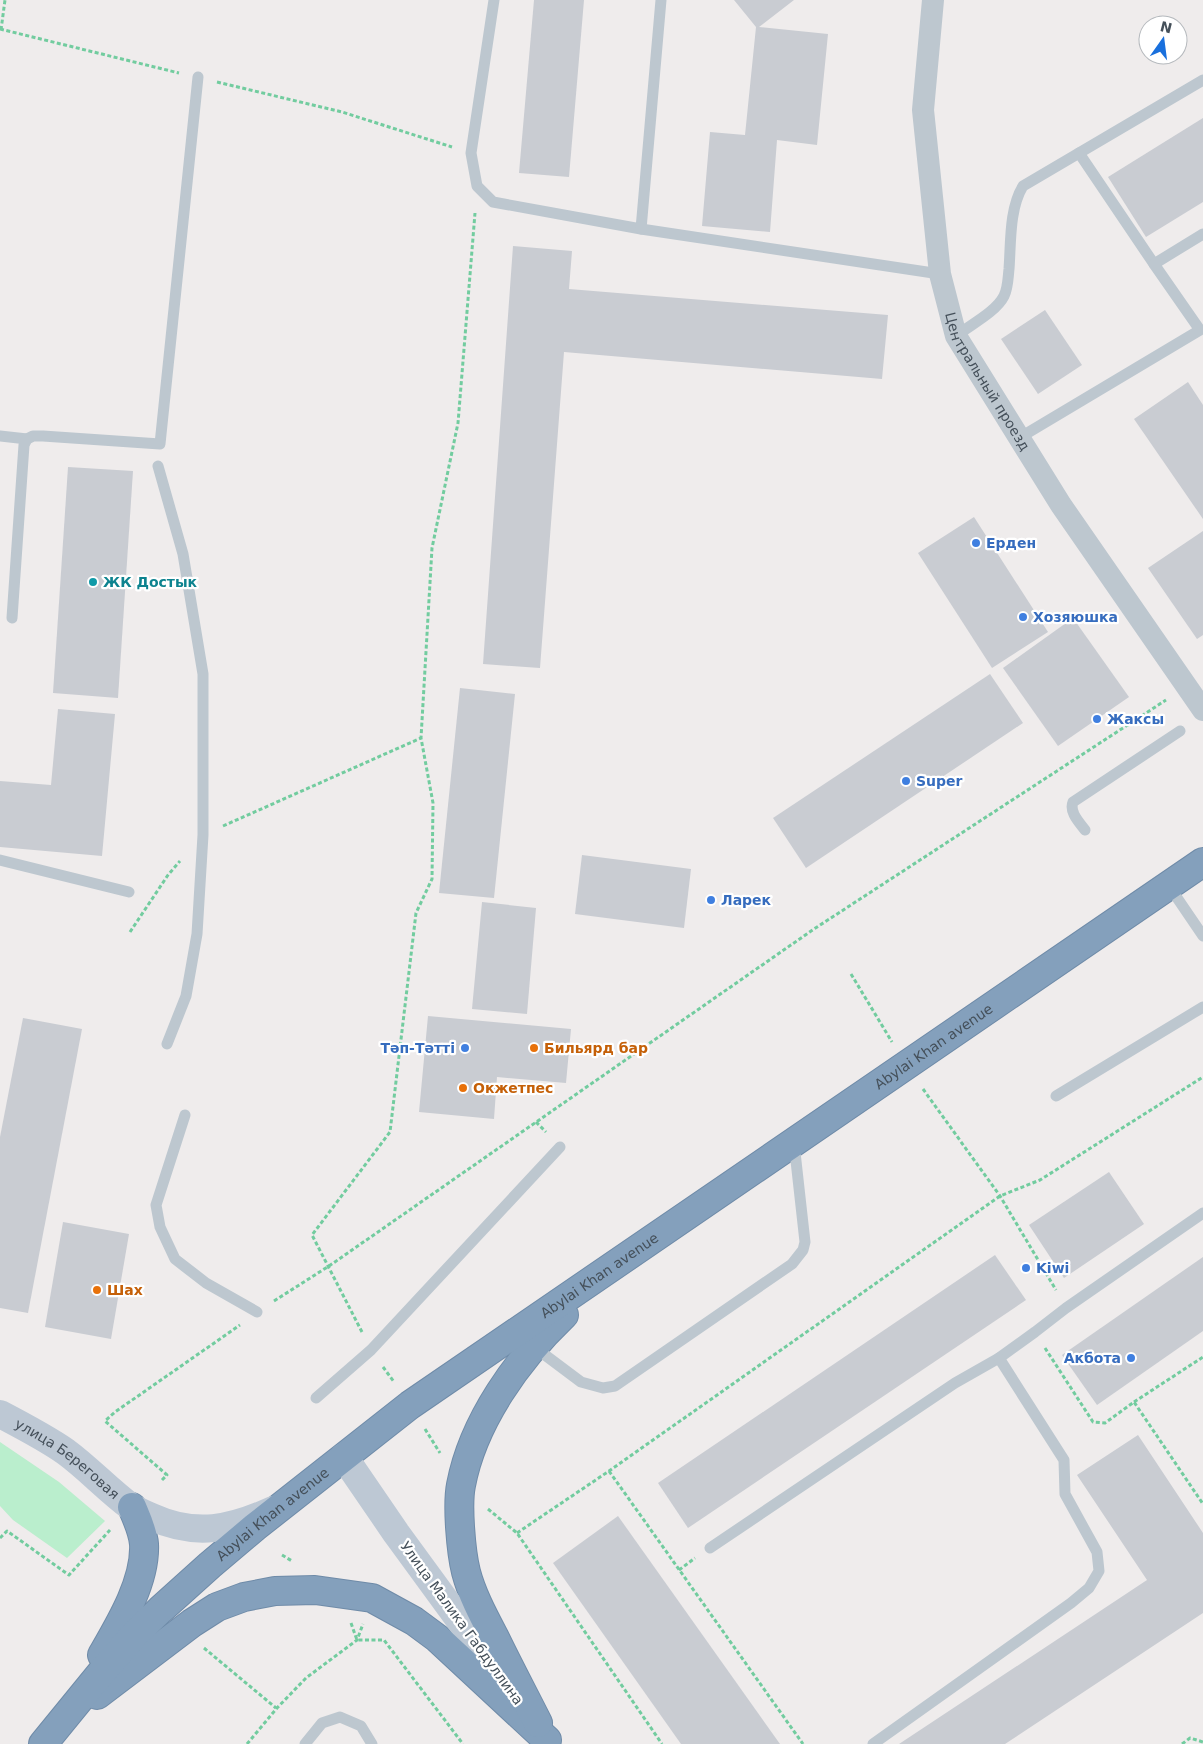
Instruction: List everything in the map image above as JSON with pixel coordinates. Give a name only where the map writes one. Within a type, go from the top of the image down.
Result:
[{"type":"highway","name":"Abylai Khan avenue","points":[[43,1744],[134,1635],[210,1565],[282,1505],[410,1405],[524,1340],[616,1264],[1203,862]]},
{"type":"highway","points":[[524,1340],[512,1374],[480,1428],[469,1457],[461,1486],[461,1544],[466,1572],[476,1600],[548,1742]]},
{"type":"highway","points":[[61,1722],[103,1653],[124,1614],[138,1581],[144,1545],[141,1528],[123,1517]]},
{"type":"highway","points":[[61,1722],[192,1623],[217,1607],[244,1598],[276,1591],[315,1590],[372,1598],[414,1621],[437,1638],[548,1742]]},
{"type":"street","name":"Центральный проезд","points":[[932,0],[923,110],[940,274],[956,336],[1061,505],[1203,710]]},
{"type":"street","name":"улица Береговая","points":[[0,1414],[66,1452],[123,1517],[185,1528],[208,1529],[231,1526],[282,1505]]},
{"type":"street","name":"Улица Малика Габдуллина","points":[[344,1457],[548,1742]]},
{"type":"lane","points":[[494,0],[471,153],[477,186],[493,202],[641,229],[940,274]]},
{"type":"lane","points":[[641,229],[661,0]]},
{"type":"lane","points":[[0,436],[27,439],[33,436],[43,436],[160,444],[198,77]]},
{"type":"lane","points":[[956,336],[996,307],[1004,296],[1008,284],[1016,196],[1023,186],[1203,80]]},
{"type":"lane","points":[[1019,438],[1201,332],[1079,153]]},
{"type":"lane","points":[[1154,264],[1203,234]]},
{"type":"lane","points":[[12,618],[24,445],[27,439]]},
{"type":"lane","points":[[158,466],[183,554],[203,674],[203,835],[197,934],[186,996],[167,1044]]},
{"type":"lane","points":[[1085,830],[1072,812],[1073,802],[1180,731]]},
{"type":"lane","points":[[0,860],[129,892]]},
{"type":"lane","points":[[1168,886],[1203,936]]},
{"type":"lane","points":[[1056,1096],[1203,1007]]},
{"type":"lane","points":[[185,1115],[156,1205],[160,1227],[175,1259],[206,1283],[257,1312]]},
{"type":"lane","points":[[524,1340],[581,1382],[592,1387],[615,1386],[792,1264],[803,1250],[805,1242],[794,1142]]},
{"type":"lane","points":[[316,1398],[371,1350],[560,1147]]},
{"type":"lane","points":[[710,1548],[955,1383],[999,1358],[1066,1308],[1203,1213]]},
{"type":"lane","points":[[873,1744],[1072,1603],[1089,1588],[1099,1571],[1097,1552],[1065,1494],[1064,1460],[999,1358]]},
{"type":"lane","points":[[305,1744],[322,1724],[340,1717],[361,1726],[372,1744]]},
{"type":"path","points":[[5,0],[1,30],[342,112],[471,153]]},
{"type":"path","points":[[477,186],[458,423],[432,548],[421,738],[433,803],[432,878],[416,913],[390,1132],[312,1235],[371,1350],[410,1405],[461,1486],[517,1533],[662,1744]]},
{"type":"path","points":[[162,1480],[167,1475],[105,1421],[115,1412],[257,1312],[329,1266],[814,928],[1187,686]]},
{"type":"path","points":[[130,932],[168,875],[203,835],[421,738]]},
{"type":"path","points":[[851,974],[907,1066],[1000,1196],[1066,1308]]},
{"type":"path","points":[[517,1533],[609,1471],[1000,1196],[1040,1180],[1203,1076]]},
{"type":"path","points":[[1035,1332],[1093,1422],[1105,1423],[1203,1358]]},
{"type":"path","points":[[1134,1402],[1203,1504]]},
{"type":"path","points":[[609,1471],[803,1744]]},
{"type":"path","points":[[0,1538],[7,1531],[68,1575],[123,1517]]},
{"type":"path","points":[[247,1744],[277,1708],[306,1678],[357,1640],[372,1598]]},
{"type":"path","points":[[357,1640],[384,1640],[463,1744]]},
{"type":"path","points":[[197,1643],[277,1708]]},
{"type":"path","points":[[1182,1744],[1190,1738],[1203,1742]]},
{"type":"green space","points":[[0,1442],[59,1482],[105,1521],[67,1558],[13,1520],[0,1506]]},
{"type":"building","points":[[534,0],[584,0],[569,177],[519,173]]},
{"type":"building","points":[[734,0],[794,0],[759,27],[828,34],[817,145],[777,140],[770,232],[702,226],[710,132],[745,135],[756,27]]},
{"type":"building","points":[[1203,118],[1203,202],[1146,237],[1108,177]]},
{"type":"building","points":[[513,246],[572,251],[569,289],[888,315],[882,379],[564,352],[540,668],[483,664]]},
{"type":"building","points":[[1045,310],[1082,365],[1038,394],[1001,339]]},
{"type":"building","points":[[1188,382],[1203,405],[1203,519],[1134,419]]},
{"type":"building","name":"ЖК Достык","points":[[68,467],[133,471],[118,698],[53,693]]},
{"type":"building","points":[[974,517],[1048,632],[992,668],[918,553]]},
{"type":"building","points":[[1203,531],[1203,635],[1197,639],[1148,568]]},
{"type":"building","points":[[1073,618],[1129,697],[1058,746],[1003,668]]},
{"type":"building","points":[[990,674],[1023,723],[806,868],[773,818]]},
{"type":"building","points":[[460,688],[515,694],[494,898],[439,893]]},
{"type":"building","points":[[58,709],[115,714],[102,856],[0,847],[0,781],[51,785]]},
{"type":"building","points":[[582,855],[691,869],[684,928],[575,914]]},
{"type":"building","points":[[482,902],[536,908],[527,1014],[472,1009]]},
{"type":"building","points":[[428,1016],[571,1029],[566,1083],[497,1077],[494,1119],[419,1112]]},
{"type":"building","points":[[23,1018],[82,1029],[28,1313],[0,1308],[0,1137]]},
{"type":"building","points":[[1109,1172],[1144,1224],[1064,1278],[1029,1225]]},
{"type":"building","points":[[63,1222],[129,1234],[111,1339],[45,1327]]},
{"type":"building","points":[[995,1255],[1026,1300],[688,1528],[658,1483]]},
{"type":"building","points":[[1203,1257],[1203,1331],[1097,1405],[1062,1355]]},
{"type":"building","points":[[1138,1435],[1203,1533],[1203,1613],[1005,1744],[899,1744],[1147,1580],[1077,1475]]},
{"type":"building","points":[[618,1516],[780,1744],[681,1744],[553,1563]]},
{"type":"place","name":"Ерден","points":[[976,543]]},
{"type":"place","name":"ЖК Достык","points":[[93,582]]},
{"type":"place","name":"Хозяюшка","points":[[1023,617]]},
{"type":"place","name":"Жаксы","points":[[1097,719]]},
{"type":"place","name":"Super","points":[[906,781]]},
{"type":"place","name":"Ларек","points":[[711,900]]},
{"type":"place","name":"Тәп-Тәтті","points":[[465,1048]]},
{"type":"place","name":"Бильярд бар","points":[[534,1048]]},
{"type":"place","name":"Окжетпес","points":[[463,1088]]},
{"type":"place","name":"Kiwi","points":[[1026,1268]]},
{"type":"place","name":"Шах","points":[[97,1290]]},
{"type":"place","name":"Акбота","points":[[1131,1358]]}]
